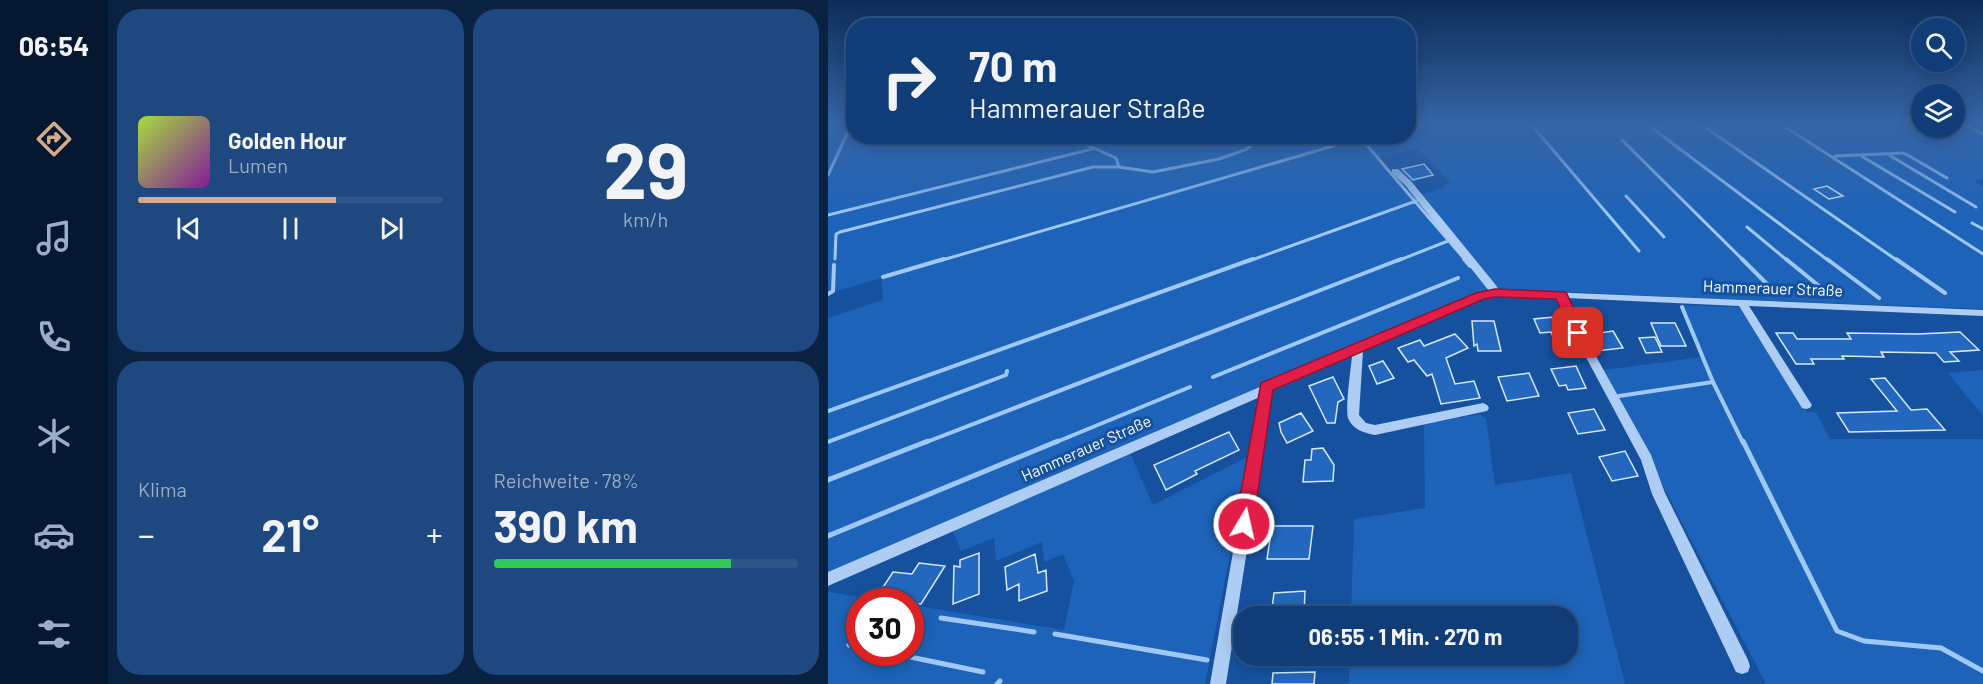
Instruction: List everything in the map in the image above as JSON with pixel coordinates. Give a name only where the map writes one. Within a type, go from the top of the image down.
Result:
[{"type":"street","points":[[1395,171],[1408,183],[1492,286],[1495,293]]},
{"type":"street","name":"Hammerauer Straße","points":[[828,579],[1480,296],[1495,293],[1561,295],[1983,313]]},
{"type":"street","points":[[1561,295],[1578,333],[1647,459],[1659,494],[1742,666]]},
{"type":"street","points":[[1743,304],[1806,405]]},
{"type":"street","points":[[1358,347],[1353,416],[1358,425],[1375,430],[1483,408]]},
{"type":"street","points":[[1218,684],[1267,387]]},
{"type":"shaded area","points":[[828,155],[1391,155],[1379,158],[1414,196],[1442,188],[1450,182],[1424,155],[1983,155],[1983,179],[1974,181],[1983,186],[1983,309],[1490,288],[828,578],[828,318],[883,300],[881,278],[828,294]]},
{"type":"shaded area","points":[[1679,305],[1739,307],[1807,412],[1816,412],[1830,439],[1983,439],[1983,684],[1766,684],[1603,370],[1702,357]]},
{"type":"shaded area","points":[[1983,370],[1983,416],[1948,373]]},
{"type":"shaded area","points":[[1479,414],[1486,418],[1495,485],[1571,473],[1625,684],[1343,684],[1349,683],[1349,666],[1578,666],[1578,606],[1351,606],[1354,519],[1425,508],[1424,424]]},
{"type":"shaded area","points":[[1129,451],[1153,505],[1249,456],[1205,684],[828,684],[828,592],[846,595],[846,666],[924,666],[924,607],[1064,630],[1074,581],[1063,554],[1044,562],[1042,542],[996,561],[994,538],[961,551],[952,529]]},
{"type":"building","points":[[1424,164],[1433,175],[1413,180],[1402,169]]},
{"type":"building","points":[[1827,186],[1843,196],[1829,199],[1814,189]]},
{"type":"building","points":[[1554,317],[1557,325],[1560,324],[1568,342],[1556,343],[1551,332],[1540,333],[1534,319]]},
{"type":"building","points":[[1472,321],[1494,321],[1501,351],[1478,351],[1477,344],[1474,346]]},
{"type":"building","points":[[1651,323],[1675,323],[1686,346],[1661,346]]},
{"type":"building","points":[[1613,331],[1623,348],[1596,351],[1586,335]]},
{"type":"building","points":[[1960,332],[1979,350],[1950,352],[1959,361],[1944,362],[1936,353],[1881,352],[1884,357],[1842,356],[1844,359],[1811,359],[1814,364],[1796,364],[1776,333],[1793,333],[1797,339],[1851,339],[1847,333]]},
{"type":"building","points":[[1455,334],[1468,348],[1446,358],[1455,384],[1474,381],[1480,398],[1441,404],[1432,374],[1427,376],[1414,360],[1408,362],[1398,348],[1420,340],[1424,346]]},
{"type":"building","points":[[1655,337],[1662,352],[1646,353],[1639,338]]},
{"type":"building","points":[[1383,361],[1394,378],[1377,384],[1369,366]]},
{"type":"building","points":[[1576,366],[1586,388],[1568,390],[1566,385],[1559,386],[1551,369]]},
{"type":"building","points":[[1529,373],[1539,396],[1507,401],[1498,377]]},
{"type":"building","points":[[1333,377],[1344,399],[1338,402],[1335,423],[1327,423],[1309,386]]},
{"type":"building","points":[[1885,378],[1911,410],[1927,409],[1945,430],[1849,432],[1837,413],[1897,411],[1871,379]]},
{"type":"building","points":[[1594,409],[1605,430],[1578,434],[1568,413]]},
{"type":"building","points":[[1301,413],[1313,431],[1287,443],[1279,423]]},
{"type":"building","points":[[1229,432],[1239,450],[1195,471],[1197,474],[1166,490],[1154,465]]},
{"type":"building","points":[[1323,448],[1334,465],[1333,481],[1303,482],[1305,460],[1311,460],[1312,449]]},
{"type":"building","points":[[1625,451],[1638,476],[1612,481],[1599,457]]},
{"type":"building","points":[[1272,526],[1313,526],[1309,559],[1267,559]]},
{"type":"building","points":[[979,553],[979,594],[953,604],[954,566],[960,567],[960,560]]},
{"type":"building","points":[[1035,554],[1038,573],[1046,570],[1047,591],[1019,601],[1019,584],[1007,590],[1005,567]]},
{"type":"building","points":[[919,563],[945,566],[924,599],[924,588],[883,588],[893,572],[912,574]]},
{"type":"building","points":[[1305,591],[1304,606],[1272,606],[1274,593]]},
{"type":"building","points":[[1315,672],[1314,684],[1272,684],[1273,673]]},
{"type":"waterway","points":[[828,175],[837,155]]},
{"type":"waterway","points":[[828,215],[1068,155]]},
{"type":"waterway","points":[[1109,155],[1116,158],[1119,167]]},
{"type":"waterway","points":[[1119,167],[1153,172],[1230,155]]},
{"type":"waterway","points":[[939,261],[1302,155]]},
{"type":"waterway","points":[[1375,155],[1415,201]]},
{"type":"waterway","points":[[1557,155],[1639,251]]},
{"type":"waterway","points":[[1637,155],[1744,261]]},
{"type":"waterway","points":[[1688,155],[1829,261]]},
{"type":"waterway","points":[[1745,155],[1898,261]]},
{"type":"waterway","points":[[1829,155],[1983,254]]},
{"type":"waterway","points":[[1835,156],[1860,155]]},
{"type":"waterway","points":[[1889,155],[1976,207]]},
{"type":"waterway","points":[[1907,155],[1947,178]]},
{"type":"waterway","points":[[1863,157],[1955,212]]},
{"type":"waterway","points":[[835,259],[836,234],[840,232],[1093,167],[1119,167]]},
{"type":"waterway","points":[[1626,196],[1664,237]]},
{"type":"waterway","points":[[1249,261],[1415,201]]},
{"type":"waterway","points":[[1415,201],[1466,261]]},
{"type":"waterway","points":[[1972,223],[1983,229]]},
{"type":"waterway","points":[[1747,227],[1788,261]]},
{"type":"waterway","points":[[1397,261],[1448,241]]},
{"type":"waterway","points":[[883,277],[944,259]]},
{"type":"waterway","points":[[828,411],[1253,259]]},
{"type":"waterway","points":[[924,443],[1401,259]]},
{"type":"waterway","points":[[1464,259],[1470,266]]},
{"type":"waterway","points":[[1786,259],[1830,295]]},
{"type":"waterway","points":[[1827,259],[1879,298]]},
{"type":"waterway","points":[[1896,259],[1945,293]]},
{"type":"waterway","points":[[1744,261],[1778,295]]},
{"type":"waterway","points":[[828,294],[833,291],[834,265]]},
{"type":"waterway","points":[[1213,377],[1458,278]]},
{"type":"waterway","points":[[1682,307],[1713,382]]},
{"type":"waterway","points":[[828,442],[1006,375],[1007,371]]},
{"type":"waterway","points":[[1619,396],[1713,382]]},
{"type":"waterway","points":[[1713,382],[1743,443]]},
{"type":"waterway","points":[[1054,443],[1190,387]]},
{"type":"waterway","points":[[828,480],[928,441]]},
{"type":"waterway","points":[[828,536],[1058,441]]},
{"type":"waterway","points":[[1743,441],[1837,631],[1864,641],[1941,648],[1983,671]]},
{"type":"waterway","points":[[941,618],[1034,632]]},
{"type":"waterway","points":[[1055,634],[1207,660]]},
{"type":"waterway","points":[[924,660],[983,672]]},
{"type":"waterway","points":[[997,684],[1000,681]]},
{"type":"route","points":[[1244,524],[1267,387],[1480,296],[1495,293],[1561,295],[1578,333]]}]
